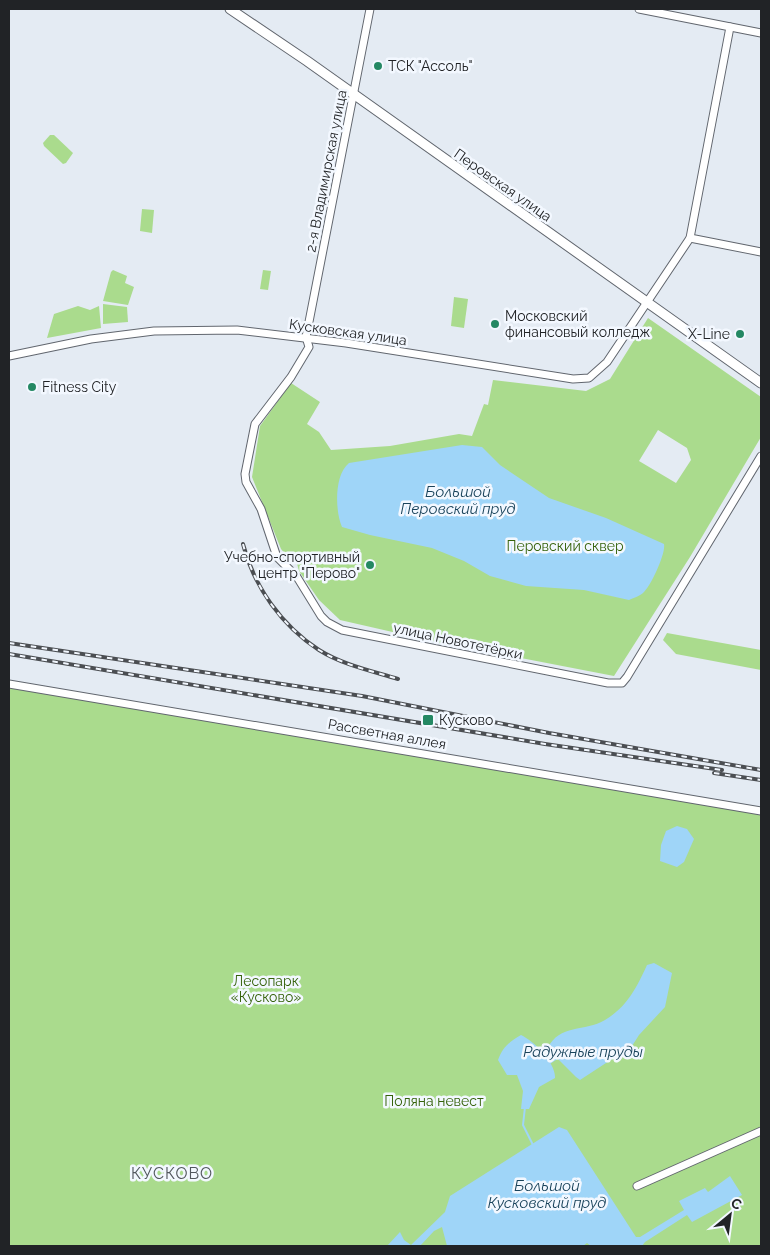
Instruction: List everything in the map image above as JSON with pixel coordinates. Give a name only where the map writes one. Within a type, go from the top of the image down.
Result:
[{"type":"main road","name":"Перовская улица","points":[[230,9],[761,383]]},
{"type":"street","name":"2-я Владимирская улица","points":[[306,337],[370,9]]},
{"type":"street","points":[[639,9],[761,34]]},
{"type":"street","points":[[730,28],[690,238],[761,252]]},
{"type":"street","name":"Кусковская улица","points":[[9,356],[91,339],[160,330],[237,330],[306,337],[573,379],[589,378],[607,362],[690,238]]},
{"type":"street","name":"улица Новотетёрки","points":[[306,337],[309,347],[301,361],[255,424],[248,450],[246,482],[262,509],[278,557],[297,577],[321,616],[327,622],[342,630],[608,684],[622,682],[627,677],[761,456]]},
{"type":"street","name":"Рассветная аллея","points":[[9,684],[761,811]]},
{"type":"street","points":[[637,1186],[761,1130]]},
{"type":"green space","points":[[50,135],[54,135],[73,153],[66,163],[63,164],[44,146],[43,143]]},
{"type":"green space","points":[[142,209],[154,210],[152,233],[140,231]]},
{"type":"green space","points":[[113,270],[127,276],[125,283],[134,287],[128,305],[103,301]]},
{"type":"green space","points":[[263,270],[271,271],[268,290],[260,289]]},
{"type":"green space","points":[[454,297],[468,299],[464,328],[451,326]]},
{"type":"green space","points":[[103,304],[127,307],[128,322],[103,324]]},
{"type":"green space","points":[[78,306],[90,310],[99,306],[101,328],[47,338],[54,314]]},
{"type":"green space","name":"Перовский сквер","points":[[648,318],[761,397],[761,437],[690,557],[614,676],[432,641],[340,620],[319,600],[299,571],[295,556],[286,555],[281,549],[252,477],[260,426],[291,383],[320,402],[307,424],[319,432],[331,450],[390,446],[459,434],[472,436],[484,404],[488,405],[493,380],[586,391],[610,379]],"holes":[[[658,430],[687,448],[691,460],[676,483],[639,461]]]},
{"type":"green space","points":[[667,633],[761,650],[761,670],[676,654],[663,640]]},
{"type":"green space","name":"Лесопарк «Кусково»","points":[[9,688],[761,813],[761,1246],[9,1246]]},
{"type":"water","name":"Большой Перовский пруд","points":[[462,445],[482,447],[500,465],[549,498],[606,518],[664,544],[654,577],[643,593],[629,600],[584,590],[526,586],[490,576],[464,561],[432,548],[342,527],[337,503],[338,484],[344,469],[349,463]]},
{"type":"water","points":[[677,826],[687,829],[694,839],[684,862],[677,867],[660,861],[661,845],[666,831]]},
{"type":"water","name":"Радужные пруды","points":[[654,963],[672,973],[665,1007],[639,1035],[632,1046],[580,1080],[548,1048],[553,1040],[566,1032],[597,1024],[613,1015],[630,996],[647,965]]},
{"type":"water","name":"Радужные пруды","points":[[521,1035],[532,1042],[548,1059],[555,1078],[539,1087],[529,1109],[521,1109],[523,1091],[517,1075],[507,1075],[498,1060],[507,1045]]},
{"type":"water","name":"Большой Кусковский пруд","points":[[559,1127],[567,1130],[636,1237],[640,1237],[684,1210],[679,1201],[705,1188],[708,1192],[730,1176],[742,1195],[692,1222],[687,1215],[645,1242],[642,1246],[591,1246],[587,1243],[583,1246],[447,1246],[442,1227],[434,1231],[420,1246],[387,1246],[400,1232],[404,1240],[411,1245],[445,1212],[450,1196]]},
{"type":"waterway","points":[[548,1064],[559,1057]]},
{"type":"waterway","points":[[525,1107],[523,1125],[533,1145]]},
{"type":"railway","points":[[243,544],[254,575],[262,590],[271,604],[293,629],[319,650],[338,660],[398,679]]},
{"type":"railway","points":[[9,643],[362,696],[549,733],[761,770]]},
{"type":"railway","points":[[9,654],[545,744],[722,770]]},
{"type":"railway","points":[[714,773],[761,780]]},
{"type":"place","name":"ТСК \"Ассоль\"","points":[[378,66]]},
{"type":"place","name":"Московский финансовый колледж","points":[[495,324]]},
{"type":"place","name":"X-Line","points":[[740,334]]},
{"type":"place","name":"Fitness City","points":[[32,387]]},
{"type":"place","name":"Учебно-спортивный центр \"Перово\"","points":[[370,565]]},
{"type":"place","name":"Кусково","points":[[428,720]]},
{"type":"district","name":"КУСКОВО","points":[[172,1173]]},
{"type":"park label","name":"Поляна невест","points":[[434,1101]]}]
